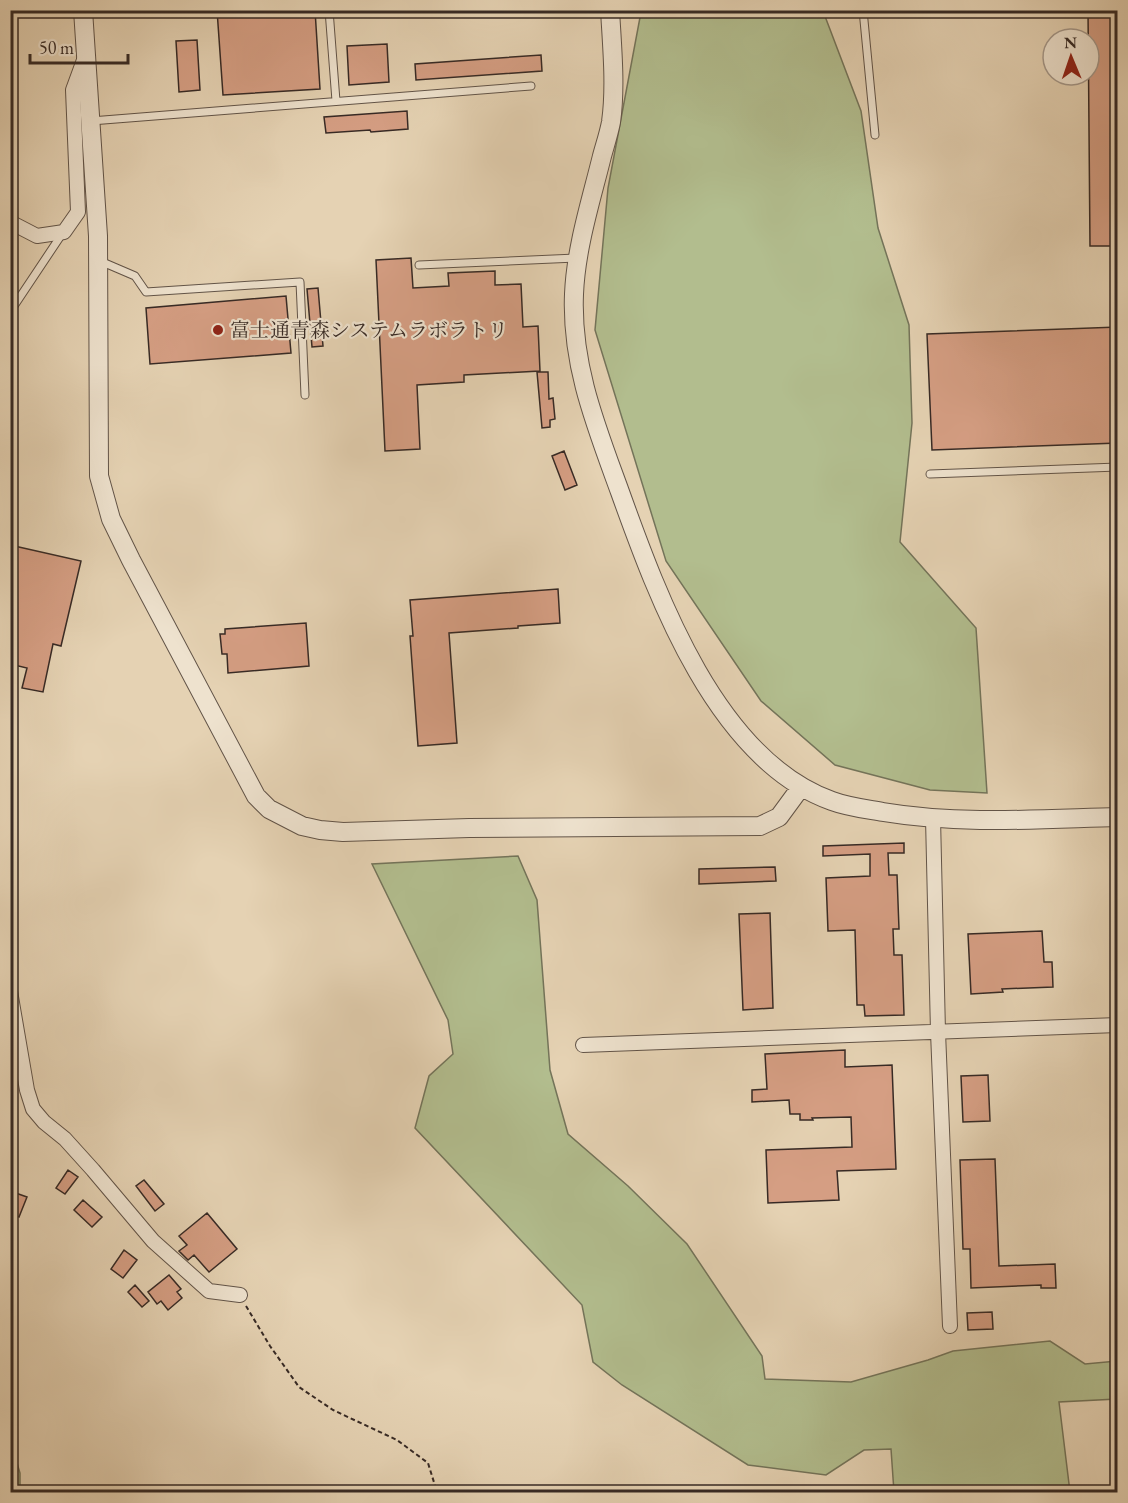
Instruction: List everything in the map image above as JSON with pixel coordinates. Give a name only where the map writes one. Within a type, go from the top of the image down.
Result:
[{"type":"street","points":[[84,10],[98,260],[99,476],[111,519],[131,560],[256,796],[269,809],[302,826],[343,832],[457,828],[760,826],[779,817],[801,787]]},
{"type":"street","points":[[610,10],[613,63],[611,121],[578,258],[574,291],[578,365],[590,410],[646,567],[672,625],[699,675],[735,727],[758,753],[777,771],[801,787],[832,801],[859,808],[933,818],[980,820],[1118,817]]},
{"type":"street","points":[[10,222],[37,236],[64,232],[78,212],[73,90],[86,54]]},
{"type":"street","points":[[933,818],[938,1032],[950,1326]]},
{"type":"street","points":[[10,991],[25,1080],[33,1109],[86,1162],[153,1241],[209,1291],[240,1296]]},
{"type":"street","points":[[583,1045],[1118,1025]]},
{"type":"lane","points":[[329,10],[336,101]]},
{"type":"lane","points":[[863,10],[875,135]]},
{"type":"lane","points":[[91,121],[531,86]]},
{"type":"lane","points":[[10,312],[64,232]]},
{"type":"lane","points":[[419,265],[578,258]]},
{"type":"lane","points":[[98,260],[135,276],[146,292],[300,282],[305,394]]},
{"type":"lane","points":[[930,474],[1118,467]]},
{"type":"path","points":[[240,1296],[270,1346],[299,1387],[333,1410],[397,1440],[428,1463],[437,1492]]},
{"type":"green space","points":[[643,11],[823,11],[861,111],[878,228],[909,325],[912,423],[900,542],[976,628],[987,793],[930,790],[835,765],[761,701],[666,561],[595,330],[608,188]]},
{"type":"green space","points":[[518,856],[537,900],[550,1070],[568,1134],[628,1186],[687,1244],[762,1356],[765,1379],[851,1382],[953,1351],[1050,1341],[1085,1364],[1117,1361],[1117,1399],[1059,1402],[1070,1492],[894,1492],[891,1449],[864,1450],[826,1475],[748,1465],[622,1385],[593,1362],[582,1305],[415,1128],[429,1076],[453,1054],[448,1020],[372,864]]},
{"type":"green space","points":[[11,1443],[20,1473],[20,1492],[11,1492]]},
{"type":"building","points":[[217,10],[315,10],[320,89],[223,95]]},
{"type":"building","points":[[1088,10],[1118,10],[1118,246],[1090,246],[1089,87],[1101,87],[1101,27],[1088,27]]},
{"type":"building","points":[[197,40],[200,90],[179,92],[176,41]]},
{"type":"building","points":[[387,44],[389,82],[349,85],[347,46]]},
{"type":"building","points":[[541,55],[542,71],[416,80],[415,64]]},
{"type":"building","points":[[407,111],[408,129],[326,133],[324,117]]},
{"type":"building","points":[[411,258],[413,288],[449,286],[448,273],[495,271],[495,285],[521,284],[523,327],[538,326],[540,371],[464,375],[464,382],[417,385],[420,449],[385,451],[376,260]]},
{"type":"building","points":[[318,288],[323,346],[312,347],[307,289]]},
{"type":"building","name":"富士通青森システムラボラトリ","points":[[286,296],[291,353],[150,364],[146,308]]},
{"type":"building","points":[[1118,327],[1118,443],[932,450],[927,334]]},
{"type":"building","points":[[537,372],[548,372],[549,399],[553,398],[555,419],[550,420],[550,427],[542,428]]},
{"type":"building","points":[[564,451],[577,485],[565,490],[552,456]]},
{"type":"building","points":[[10,545],[81,561],[61,646],[53,644],[43,692],[22,688],[27,668],[10,664]]},
{"type":"building","points":[[558,589],[560,623],[449,633],[457,743],[418,746],[410,636],[413,636],[410,600]]},
{"type":"building","points":[[306,623],[309,666],[228,673],[227,654],[222,654],[220,634],[225,634],[225,629]]},
{"type":"building","points":[[904,843],[904,853],[888,853],[889,875],[897,875],[899,929],[893,929],[894,955],[902,955],[904,1015],[865,1016],[864,1005],[857,1005],[855,930],[828,931],[826,878],[870,876],[870,854],[823,856],[823,846]]},
{"type":"building","points":[[775,867],[776,881],[699,884],[699,869]]},
{"type":"building","points":[[770,913],[773,1008],[743,1010],[739,914]]},
{"type":"building","points":[[1042,931],[1044,962],[1052,962],[1053,987],[1002,989],[1003,992],[971,994],[968,934]]},
{"type":"building","points":[[845,1050],[845,1067],[892,1065],[896,1169],[837,1171],[839,1200],[768,1203],[766,1150],[852,1147],[851,1117],[800,1120],[800,1114],[790,1114],[789,1100],[752,1102],[752,1090],[767,1089],[765,1054]]},
{"type":"building","points":[[988,1075],[990,1121],[963,1122],[961,1076]]},
{"type":"building","points":[[995,1159],[999,1266],[1055,1264],[1056,1288],[1041,1288],[1041,1285],[971,1288],[970,1249],[963,1249],[960,1160]]},
{"type":"building","points":[[68,1170],[78,1177],[65,1194],[56,1188]]},
{"type":"building","points":[[144,1180],[164,1204],[155,1211],[136,1186]]},
{"type":"building","points":[[10,1191],[27,1197],[19,1217],[10,1213]]},
{"type":"building","points":[[83,1200],[102,1217],[92,1227],[74,1210]]},
{"type":"building","points":[[207,1213],[237,1249],[209,1272],[194,1255],[188,1260],[179,1251],[187,1245],[179,1236]]},
{"type":"building","points":[[124,1250],[137,1260],[123,1278],[111,1269]]},
{"type":"building","points":[[169,1275],[181,1289],[177,1292],[182,1298],[168,1310],[161,1301],[157,1304],[148,1292]]},
{"type":"building","points":[[135,1285],[149,1301],[142,1307],[128,1292]]},
{"type":"building","points":[[992,1312],[993,1329],[968,1330],[967,1313]]},
{"type":"place","name":"富士通青森システムラボラトリ","points":[[218,330]]}]
